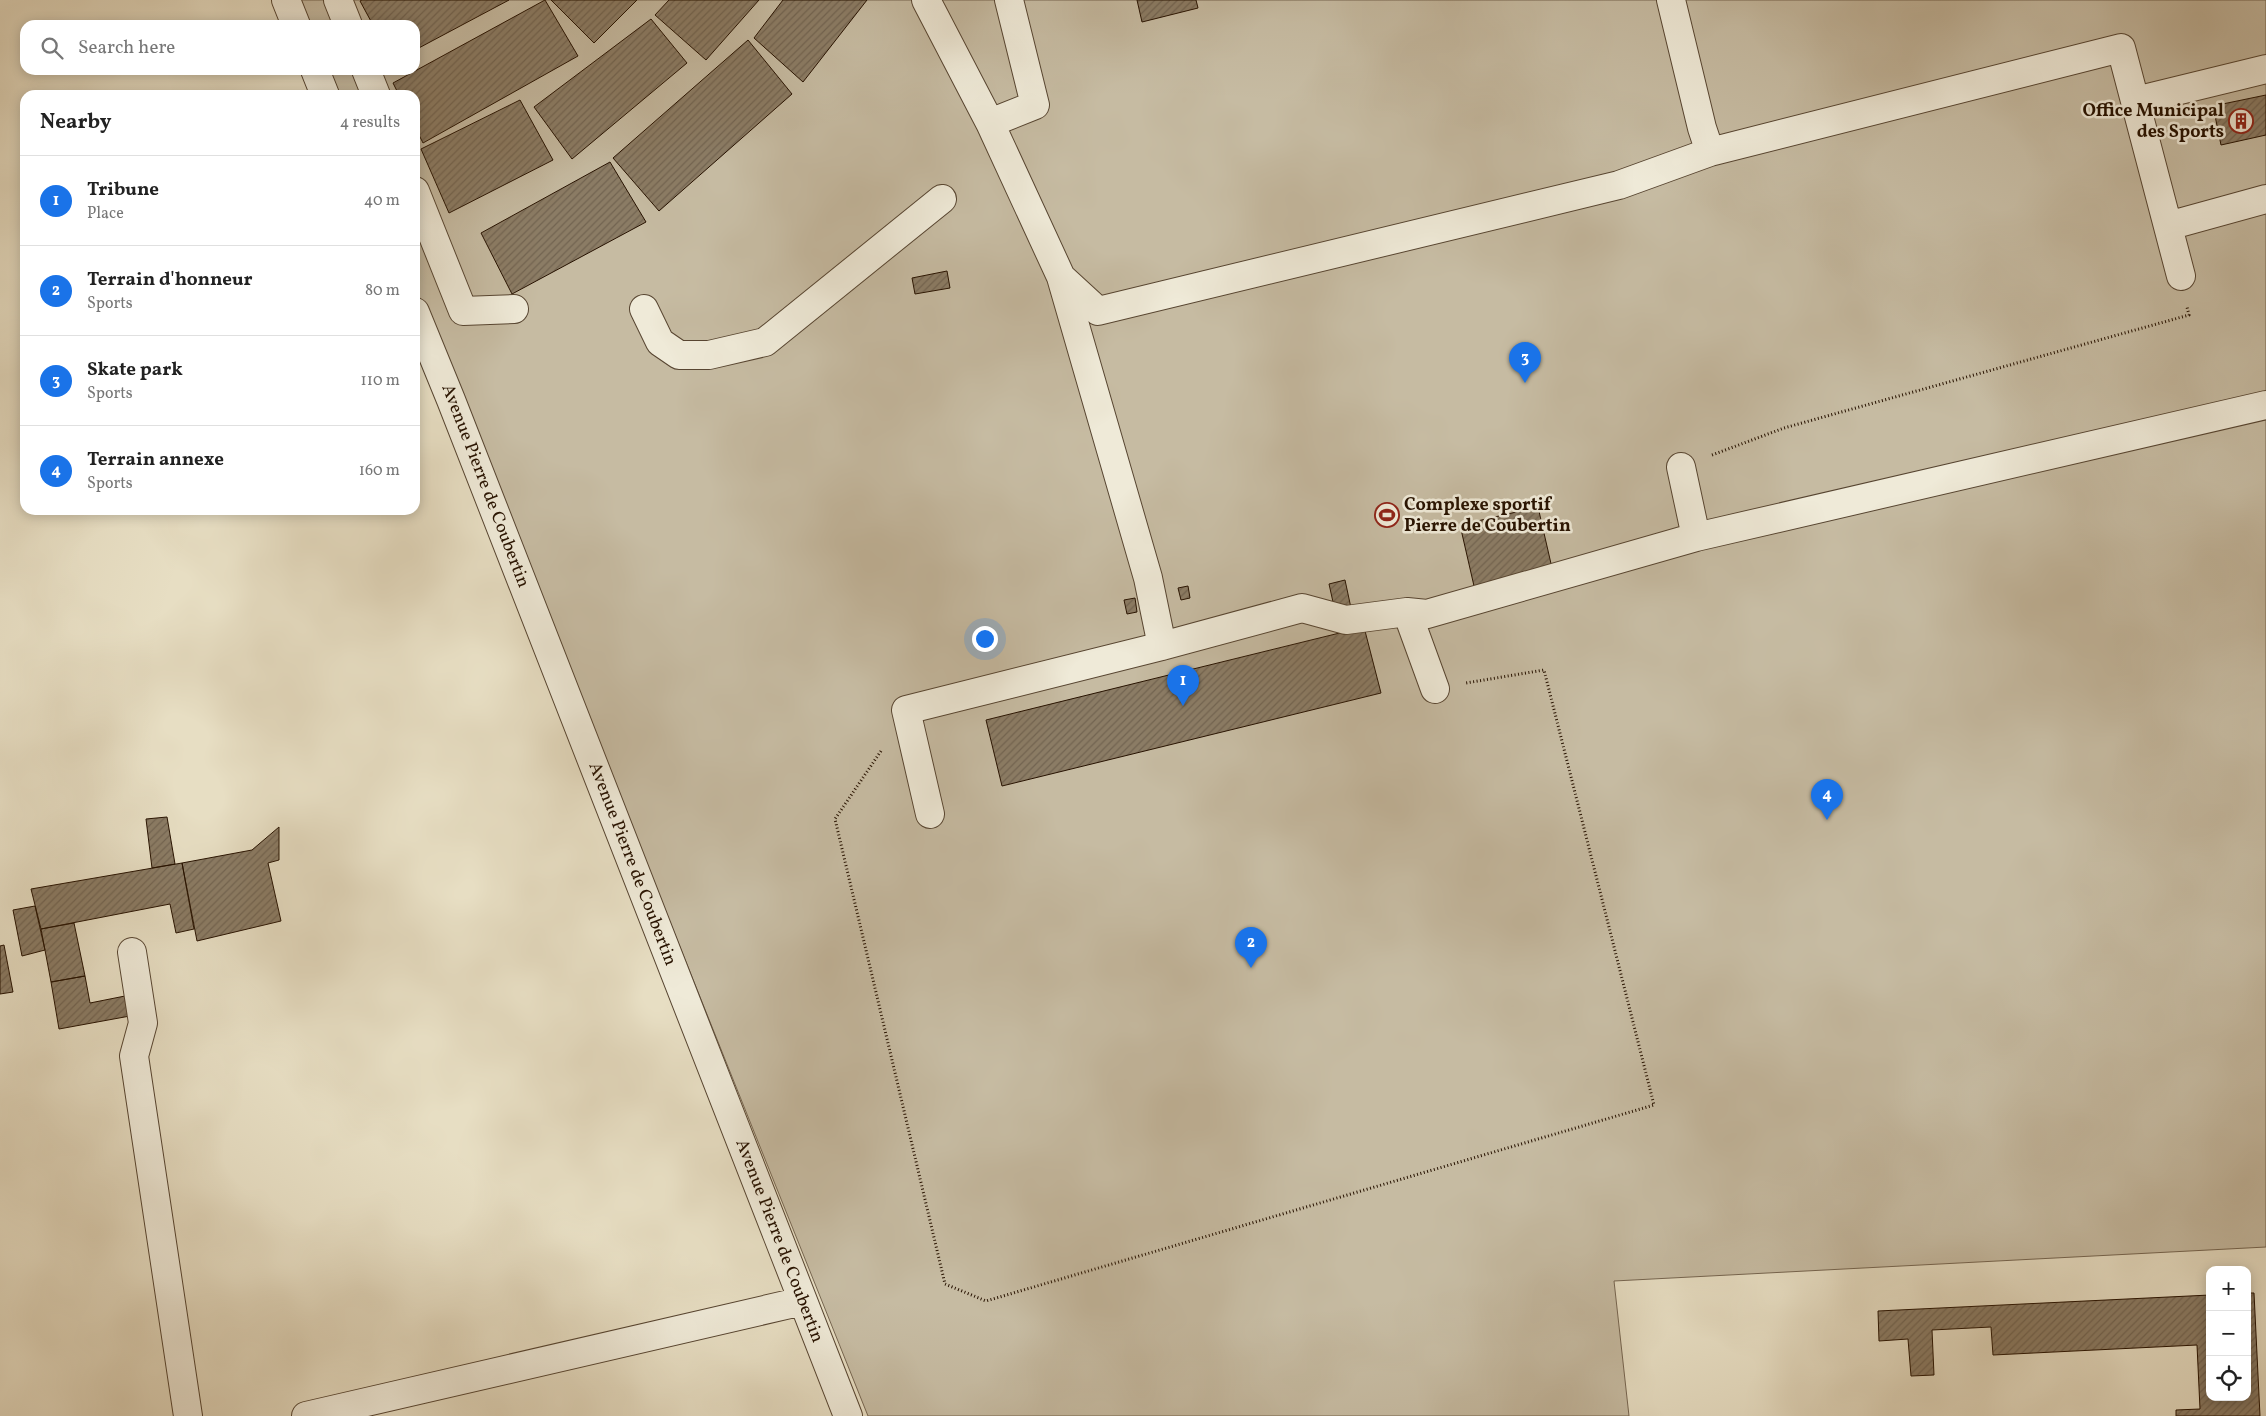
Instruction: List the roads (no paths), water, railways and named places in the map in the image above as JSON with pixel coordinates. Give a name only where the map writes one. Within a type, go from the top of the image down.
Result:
[{"type":"street","points":[[286,0],[294,20]]},
{"type":"street","points":[[338,0],[346,20]]},
{"type":"street","points":[[926,0],[990,123],[1061,277],[1148,578],[1162,646]]},
{"type":"street","points":[[990,123],[1035,105],[1009,0]]},
{"type":"street","points":[[1671,0],[1702,128],[1710,152]]},
{"type":"street","points":[[1061,277],[1098,311],[1620,185],[1710,152],[2121,48],[2181,276]]},
{"type":"street","points":[[2135,101],[2266,70]]},
{"type":"street","points":[[317,75],[323,90]]},
{"type":"street","points":[[368,75],[374,90]]},
{"type":"street","points":[[644,309],[660,342],[679,355],[709,355],[766,342],[942,198]]},
{"type":"street","points":[[2168,226],[2266,199]]},
{"type":"street","points":[[420,203],[464,311],[514,309]]},
{"type":"street","name":"Avenue Pierre de Coubertin","points":[[420,324],[848,1416]]},
{"type":"street","points":[[930,814],[906,710],[1162,646],[1302,608],[1346,620],[1407,612],[1427,614],[1696,537],[2266,405]]},
{"type":"street","points":[[1681,467],[1696,537]]},
{"type":"street","points":[[1407,612],[1436,689]]},
{"type":"street","points":[[132,952],[143,1023],[134,1056],[188,1416]]},
{"type":"street","points":[[306,1416],[803,1301]]},
{"type":"place","name":"Office Municipal des Sports","points":[[2241,121]]},
{"type":"place","name":"Skate park","points":[[1525,383]]},
{"type":"place","name":"Complexe sportif Pierre de Coubertin","points":[[1387,515]]},
{"type":"place","name":"Tribune","points":[[1183,706]]},
{"type":"place","name":"Terrain annexe","points":[[1827,820]]},
{"type":"place","name":"Terrain d'honneur","points":[[1251,968]]}]
